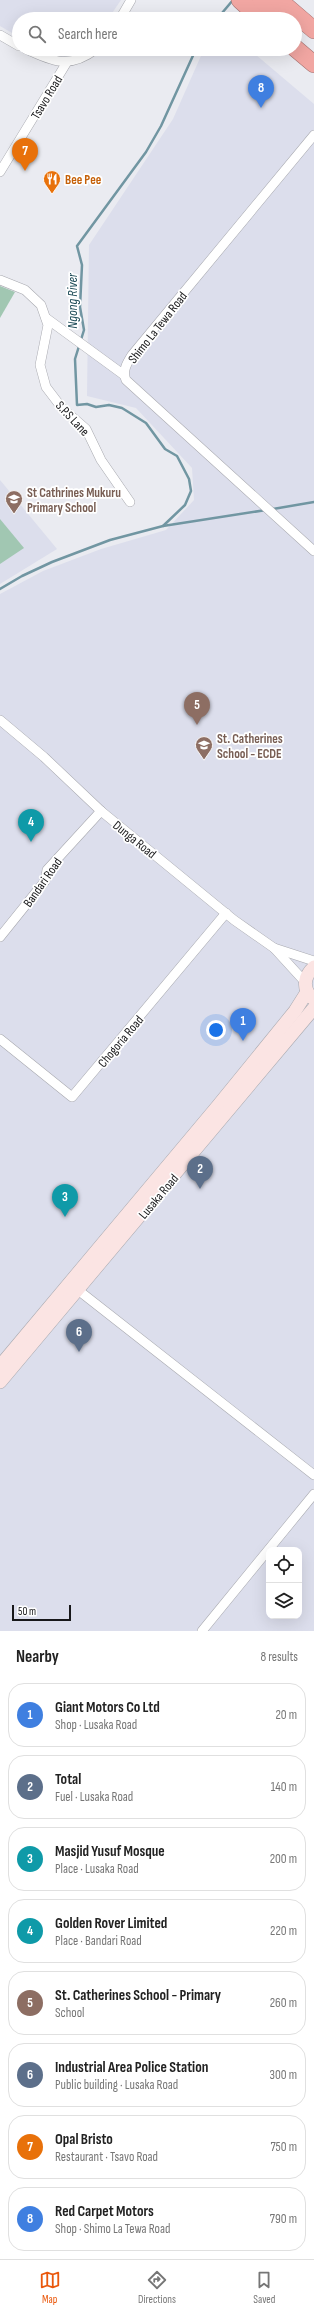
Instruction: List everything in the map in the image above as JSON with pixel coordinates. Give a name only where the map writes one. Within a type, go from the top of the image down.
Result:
[{"type":"highway","points":[[240,0],[253,12]]},
{"type":"highway","points":[[262,0],[276,12]]},
{"type":"highway","points":[[279,0],[293,12]]},
{"type":"highway","points":[[289,0],[314,21]]},
{"type":"highway","points":[[302,20],[314,30]]},
{"type":"highway","points":[[302,34],[314,44]]},
{"type":"highway","points":[[302,54],[314,64]]},
{"type":"main road","name":"Lusaka Road","points":[[0,1366],[217,1107],[296,1010],[309,991],[306,976],[314,967]]},
{"type":"main road","name":"Lusaka Road","points":[[0,1382],[314,1008]]},
{"type":"street","points":[[124,12],[131,0]]},
{"type":"street","points":[[0,36],[12,42]]},
{"type":"street","points":[[41,56],[47,59],[67,62],[79,60],[85,56]]},
{"type":"street","name":"Tsavo Road","points":[[0,172],[67,62]]},
{"type":"street","name":"Shimo La Tewa Road","points":[[314,136],[132,355],[124,375],[126,380],[136,390],[314,551]]},
{"type":"street","name":"S.P.S Lane","points":[[0,280],[25,290],[41,305],[46,318],[46,335],[40,365],[46,387],[62,408],[86,429],[101,460],[130,502]]},
{"type":"street","points":[[46,318],[124,375]]},
{"type":"street","name":"Dunga Road","points":[[1,723],[44,757],[101,811],[226,913],[274,948],[309,991]]},
{"type":"street","name":"Bandari Road","points":[[0,937],[44,881],[46,870],[101,811]]},
{"type":"street","name":"Chogoria Road","points":[[0,1039],[72,1097],[226,913]]},
{"type":"street","name":"Dunga Road","points":[[274,948],[314,961]]},
{"type":"street","points":[[78,1290],[314,1475]]},
{"type":"street","points":[[202,1631],[314,1494]]},
{"type":"shaded area","points":[[0,0],[121,0],[113,12],[12,12],[12,33],[0,26]]},
{"type":"shaded area","points":[[201,56],[257,56],[314,104],[314,1631],[0,1631],[0,594],[43,571],[101,549],[166,530],[194,500],[192,468],[136,408],[87,396],[89,245],[173,119]]},
{"type":"shaded area","name":"St Cathrines Mukuru Primary School","points":[[0,480],[57,549],[0,584]]},
{"type":"green space","points":[[0,286],[15,292],[0,318]]},
{"type":"green space","points":[[0,519],[24,548],[0,564]]},
{"type":"waterway","name":"Ngong River","points":[[223,12],[233,0]]},
{"type":"waterway","name":"Ngong River","points":[[163,526],[185,505],[191,491],[189,479],[177,456],[165,449],[146,423],[122,408],[109,405],[96,407],[87,404],[77,405],[75,359],[84,330],[80,307],[82,265],[77,246],[146,152],[161,126],[193,56]]},
{"type":"waterway","name":"Ngong River","points":[[273,509],[314,502]]},
{"type":"waterway","name":"Ngong River","points":[[0,589],[22,576],[52,562],[110,540],[163,526],[266,510]]},
{"type":"place","name":"Red Carpet Motors","points":[[261,108]]},
{"type":"place","name":"Opal Bristo","points":[[25,171]]},
{"type":"place","name":"Bee Pee","points":[[52,194]]},
{"type":"place","name":"St Cathrines Mukuru Primary School","points":[[14,514]]},
{"type":"place","name":"St. Catherines School - Primary","points":[[197,725]]},
{"type":"place","name":"St. Catherines School - ECDE","points":[[204,760]]},
{"type":"place","name":"Golden Rover Limited","points":[[31,842]]},
{"type":"place","name":"Giant Motors Co Ltd","points":[[243,1041]]},
{"type":"place","name":"Total","points":[[200,1189]]},
{"type":"place","name":"Masjid Yusuf Mosque","points":[[65,1217]]},
{"type":"place","name":"Industrial Area Police Station","points":[[79,1352]]}]
